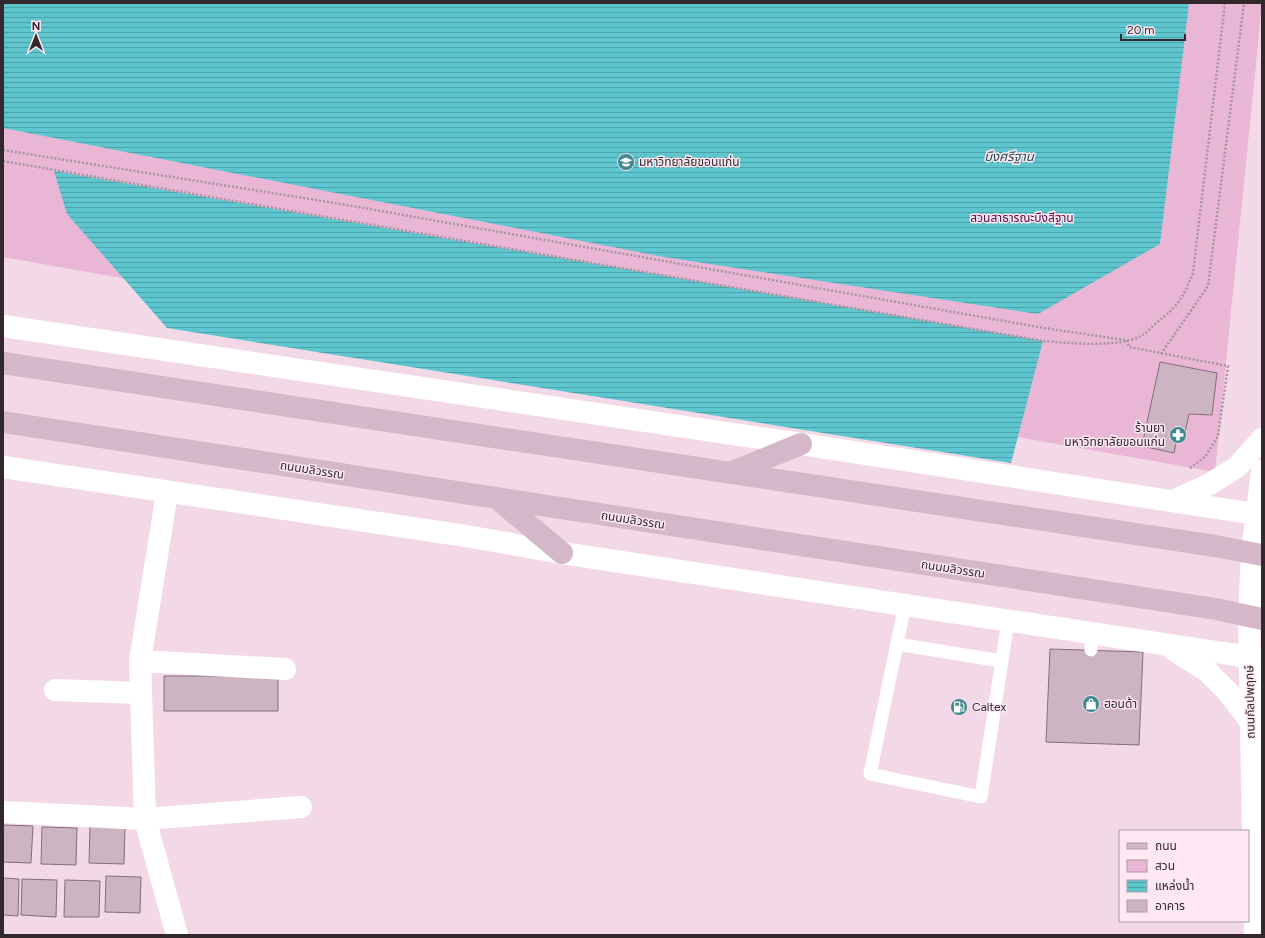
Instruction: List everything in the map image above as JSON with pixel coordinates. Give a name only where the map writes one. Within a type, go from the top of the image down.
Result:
[{"type":"main road","points":[[3,326],[801,444],[1173,502],[1260,514]]},
{"type":"main road","points":[[3,363],[729,474],[1207,544],[1257,554]]},
{"type":"main road","name":"ถนนมลิวรรณ","points":[[3,422],[1216,609],[1255,618]]},
{"type":"main road","points":[[1173,502],[1210,484],[1237,467],[1262,439]]},
{"type":"main road","points":[[729,474],[801,444]]},
{"type":"main road","points":[[3,468],[466,536],[562,553],[1008,621],[1091,642],[1166,645],[1255,658]]},
{"type":"main road","name":"ถนนกัลปพฤกษ์","points":[[1255,935],[1250,721],[1255,658],[1257,554],[1262,471]]},
{"type":"main road","points":[[167,493],[140,661],[145,819],[177,935]]},
{"type":"main road","points":[[498,499],[562,553]]},
{"type":"main road","points":[[1166,645],[1207,671],[1228,692],[1250,721]]},
{"type":"main road","points":[[140,661],[285,669]]},
{"type":"main road","points":[[55,690],[141,693]]},
{"type":"main road","points":[[3,812],[145,819],[301,807]]},
{"type":"lane","points":[[905,605],[870,774],[980,797],[1008,621]]},
{"type":"lane","points":[[897,644],[1002,661]]},
{"type":"path","points":[[3,161],[1043,341],[1084,345],[1127,340],[1141,336],[1176,308],[1186,291],[1193,274],[1225,3]]},
{"type":"path","points":[[1161,354],[1208,286],[1212,267],[1244,3]]},
{"type":"path","points":[[3,150],[341,204],[1044,328],[1127,340]]},
{"type":"path","points":[[1127,340],[1129,348],[1228,366],[1223,403]]},
{"type":"green space","name":"สวนสาธารณะบึงสีฐาน","points":[[3,3],[1262,3],[1215,472],[3,257]]},
{"type":"water","name":"บึงศรีฐาน","points":[[3,3],[1189,3],[1160,244],[1038,314],[664,257],[3,128]]},
{"type":"water","points":[[54,171],[1043,341],[1011,463],[167,328],[67,214]]},
{"type":"building","points":[[1160,362],[1217,373],[1212,415],[1189,414],[1184,437],[1177,437],[1174,453],[1142,446]]},
{"type":"building","points":[[1050,649],[1143,652],[1139,745],[1046,742]]},
{"type":"building","points":[[164,676],[278,676],[278,711],[164,711]]},
{"type":"building","points":[[3,825],[33,826],[31,863],[3,862]]},
{"type":"building","points":[[90,826],[125,827],[124,864],[89,863]]},
{"type":"building","points":[[42,827],[77,828],[76,865],[41,864]]},
{"type":"building","points":[[106,876],[141,877],[140,913],[105,912]]},
{"type":"building","points":[[3,878],[19,879],[18,916],[3,915]]},
{"type":"building","points":[[22,879],[57,880],[56,917],[21,915]]},
{"type":"building","points":[[65,880],[100,881],[99,917],[64,917]]},
{"type":"place","name":"มหาวิทยาลัยขอนแก่น","points":[[626,162]]},
{"type":"place","name":"ร้านยา มหาวิทยาลัยขอนแก่น","points":[[1178,435]]},
{"type":"place","name":"ฮอนด้า","points":[[1091,704]]},
{"type":"place","name":"Caltex","points":[[959,707]]}]
